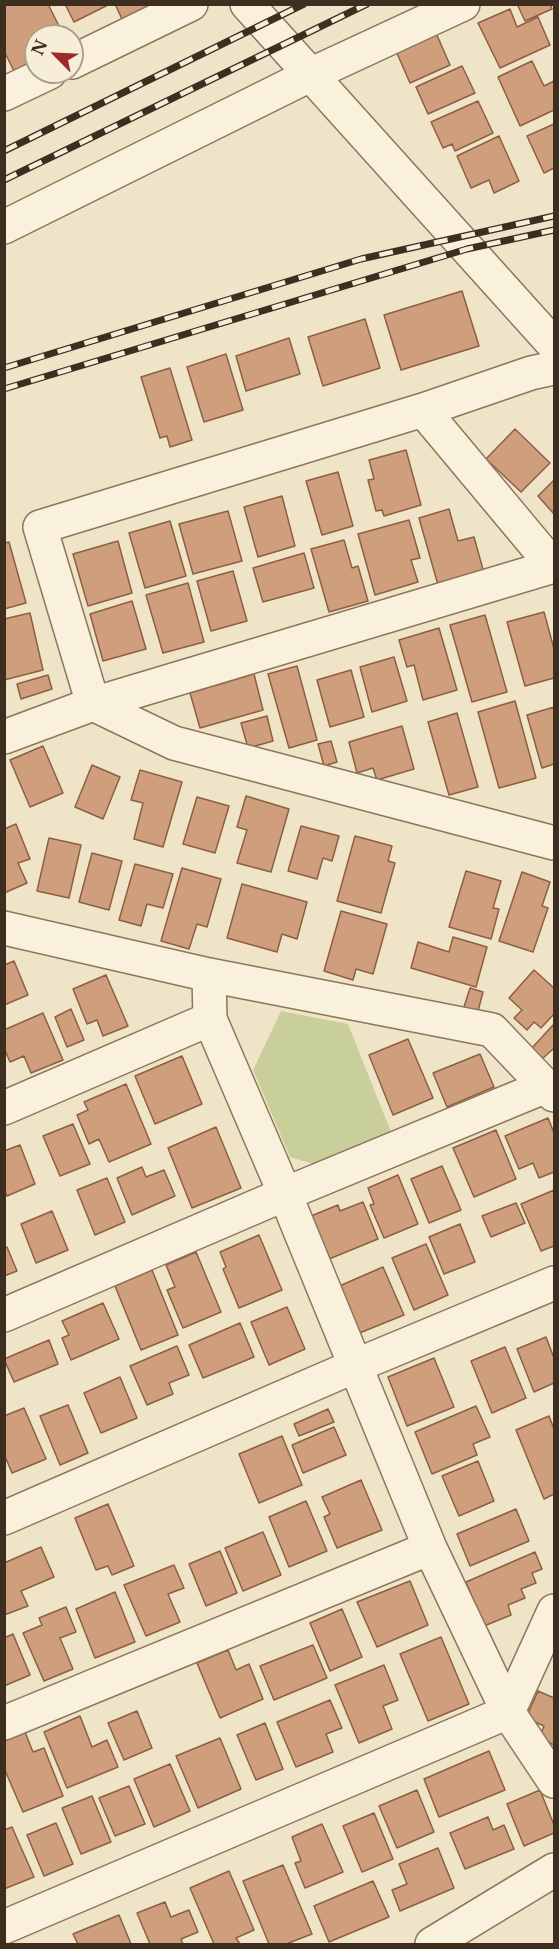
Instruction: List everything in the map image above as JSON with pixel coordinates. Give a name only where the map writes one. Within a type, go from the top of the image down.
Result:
[{"type":"street","points":[[84,56],[191,4]]},
{"type":"street","points":[[247,4],[555,345]]},
{"type":"street","points":[[4,226],[310,75],[463,4]]},
{"type":"street","points":[[4,94],[25,84]]},
{"type":"street","points":[[555,368],[531,373],[423,410],[40,527],[93,704],[174,743],[555,843]]},
{"type":"street","points":[[4,737],[93,704],[554,567],[423,410]]},
{"type":"street","points":[[4,928],[209,975],[492,1030],[550,1091],[285,1194],[4,1315]]},
{"type":"street","points":[[209,975],[210,1019],[285,1194],[430,1548],[508,1712],[555,1781]]},
{"type":"street","points":[[4,1108],[210,1019]]},
{"type":"street","points":[[4,1518],[355,1366],[555,1283]]},
{"type":"street","points":[[4,1722],[430,1548]]},
{"type":"street","points":[[4,1927],[508,1712],[555,1611]]},
{"type":"street","points":[[432,1944],[555,1870]]},
{"type":"green space","points":[[281,1011],[348,1024],[391,1132],[317,1165],[290,1157],[253,1070]]},
{"type":"building","points":[[4,4],[48,4],[58,24],[24,24],[24,66],[14,71],[4,51]]},
{"type":"building","points":[[65,4],[108,4],[108,5],[74,22]]},
{"type":"building","points":[[115,4],[153,4],[122,19]]},
{"type":"building","points":[[517,4],[550,4],[552,9],[525,21]]},
{"type":"building","points":[[510,9],[517,27],[538,17],[550,45],[500,68],[478,23]]},
{"type":"building","points":[[436,33],[450,65],[410,83],[396,51]]},
{"type":"building","points":[[532,61],[544,86],[554,81],[554,110],[520,126],[498,77]]},
{"type":"building","points":[[462,66],[475,93],[428,114],[416,87]]},
{"type":"building","points":[[478,101],[493,133],[455,151],[452,144],[443,148],[431,122]]},
{"type":"building","points":[[554,124],[554,168],[544,173],[527,136]]},
{"type":"building","points":[[499,136],[519,181],[494,193],[489,180],[471,188],[457,156]]},
{"type":"building","points":[[462,291],[479,346],[401,370],[384,315]]},
{"type":"building","points":[[365,319],[380,368],[323,386],[308,337]]},
{"type":"building","points":[[289,338],[300,374],[246,391],[236,356]]},
{"type":"building","points":[[226,354],[243,410],[204,422],[187,367]]},
{"type":"building","points":[[170,368],[192,440],[170,447],[167,436],[160,438],[141,377]]},
{"type":"building","points":[[515,429],[550,463],[521,492],[486,459]]},
{"type":"building","points":[[406,450],[421,505],[384,516],[382,510],[376,511],[368,480],[374,479],[369,460]]},
{"type":"building","points":[[338,472],[353,526],[322,535],[306,481]]},
{"type":"building","points":[[554,480],[554,514],[538,496]]},
{"type":"building","points":[[282,496],[295,546],[258,557],[244,507]]},
{"type":"building","points":[[449,509],[458,541],[474,537],[484,573],[438,585],[419,518]]},
{"type":"building","points":[[228,511],[242,561],[193,574],[179,524]]},
{"type":"building","points":[[409,520],[420,558],[411,560],[418,582],[375,595],[358,534]]},
{"type":"building","points":[[170,521],[186,576],[145,588],[129,533]]},
{"type":"building","points":[[344,540],[352,568],[358,566],[368,601],[329,612],[311,549]]},
{"type":"building","points":[[118,541],[132,593],[88,606],[73,554]]},
{"type":"building","points":[[9,542],[26,603],[4,609],[4,543]]},
{"type":"building","points":[[304,553],[314,588],[263,602],[253,568]]},
{"type":"building","points":[[233,571],[247,621],[211,631],[197,581]]},
{"type":"building","points":[[188,583],[204,642],[163,653],[146,595]]},
{"type":"building","points":[[132,601],[146,649],[103,661],[90,614]]},
{"type":"building","points":[[544,612],[554,649],[554,678],[525,686],[507,622]]},
{"type":"building","points":[[30,613],[43,670],[4,680],[4,619]]},
{"type":"building","points":[[485,615],[507,692],[472,702],[450,625]]},
{"type":"building","points":[[439,628],[457,690],[423,700],[414,665],[407,667],[399,640]]},
{"type":"building","points":[[394,657],[407,701],[372,712],[360,667]]},
{"type":"building","points":[[297,666],[317,740],[289,748],[268,674]]},
{"type":"building","points":[[351,670],[364,717],[330,727],[317,680]]},
{"type":"building","points":[[254,674],[263,710],[200,728],[190,693]]},
{"type":"building","points":[[48,675],[52,689],[21,699],[17,684]]},
{"type":"building","points":[[515,701],[536,778],[499,788],[478,712]]},
{"type":"building","points":[[554,707],[554,764],[542,768],[527,715]]},
{"type":"building","points":[[457,713],[478,787],[449,795],[428,722]]},
{"type":"building","points":[[267,716],[273,741],[248,748],[241,723]]},
{"type":"building","points":[[402,726],[414,769],[377,780],[373,768],[357,773],[349,742]]},
{"type":"building","points":[[331,741],[337,762],[324,766],[318,744]]},
{"type":"building","points":[[43,746],[63,793],[30,807],[10,760]]},
{"type":"building","points":[[92,765],[120,777],[103,819],[75,807]]},
{"type":"building","points":[[140,770],[182,782],[163,847],[134,839],[143,803],[131,800]]},
{"type":"building","points":[[246,796],[289,809],[271,872],[237,863],[247,830],[237,827]]},
{"type":"building","points":[[197,797],[229,806],[215,853],[183,844]]},
{"type":"building","points":[[16,824],[30,859],[18,863],[27,883],[4,893],[4,829]]},
{"type":"building","points":[[301,826],[339,836],[332,861],[323,858],[317,879],[288,871]]},
{"type":"building","points":[[355,836],[392,846],[388,861],[395,863],[381,913],[337,901]]},
{"type":"building","points":[[49,838],[81,845],[69,898],[37,891]]},
{"type":"building","points":[[92,853],[122,861],[109,910],[79,902]]},
{"type":"building","points":[[135,864],[173,874],[163,908],[147,904],[141,926],[119,920]]},
{"type":"building","points":[[182,868],[221,879],[207,927],[197,924],[189,949],[161,941]]},
{"type":"building","points":[[466,871],[501,881],[493,908],[499,909],[491,939],[449,927]]},
{"type":"building","points":[[522,872],[550,882],[542,906],[548,908],[533,952],[499,941]]},
{"type":"building","points":[[242,884],[307,902],[297,939],[282,934],[277,952],[227,938]]},
{"type":"building","points":[[341,911],[387,924],[373,974],[356,969],[353,980],[324,971]]},
{"type":"building","points":[[453,937],[487,947],[476,987],[411,968],[418,942],[449,952]]},
{"type":"building","points":[[14,961],[28,995],[4,1005],[4,965]]},
{"type":"building","points":[[534,970],[554,988],[554,1014],[541,1028],[534,1022],[527,1030],[514,1018],[522,1010],[509,998]]},
{"type":"building","points":[[106,975],[128,1026],[103,1036],[97,1020],[87,1024],[73,989]]},
{"type":"building","points":[[470,988],[483,992],[477,1015],[463,1010]]},
{"type":"building","points":[[71,1009],[84,1040],[67,1047],[55,1017]]},
{"type":"building","points":[[43,1013],[63,1060],[31,1073],[24,1056],[10,1062],[4,1048],[4,1030]]},
{"type":"building","points":[[554,1024],[554,1050],[542,1059],[531,1049]]},
{"type":"building","points":[[408,1039],[433,1098],[393,1115],[369,1055]]},
{"type":"building","points":[[480,1054],[494,1087],[447,1107],[433,1073]]},
{"type":"building","points":[[182,1056],[202,1104],[155,1124],[135,1076]]},
{"type":"building","points":[[126,1084],[151,1144],[109,1162],[99,1139],[89,1144],[77,1115],[88,1110],[84,1102]]},
{"type":"building","points":[[548,1118],[554,1133],[554,1172],[539,1178],[533,1163],[519,1169],[505,1136]]},
{"type":"building","points":[[73,1124],[90,1164],[60,1176],[43,1136]]},
{"type":"building","points":[[216,1127],[241,1188],[192,1208],[168,1148]]},
{"type":"building","points":[[496,1130],[516,1179],[474,1197],[453,1148]]},
{"type":"building","points":[[20,1145],[35,1184],[7,1196],[4,1189],[4,1151]]},
{"type":"building","points":[[442,1166],[461,1210],[429,1223],[411,1179]]},
{"type":"building","points":[[142,1167],[146,1177],[164,1170],[175,1196],[132,1215],[117,1178]]},
{"type":"building","points":[[398,1175],[418,1224],[384,1238],[370,1205],[374,1204],[368,1188]]},
{"type":"building","points":[[107,1178],[125,1222],[95,1235],[77,1190]]},
{"type":"building","points":[[554,1190],[554,1246],[541,1251],[521,1204]]},
{"type":"building","points":[[363,1202],[378,1239],[329,1259],[311,1216],[338,1205],[340,1211]]},
{"type":"building","points":[[516,1203],[525,1223],[491,1237],[482,1216]]},
{"type":"building","points":[[52,1211],[68,1250],[36,1263],[21,1224]]},
{"type":"building","points":[[460,1224],[475,1262],[444,1274],[429,1237]]},
{"type":"building","points":[[259,1235],[282,1290],[239,1308],[223,1269],[226,1267],[220,1252]]},
{"type":"building","points":[[426,1244],[448,1295],[414,1310],[392,1258]]},
{"type":"building","points":[[7,1247],[17,1271],[4,1276],[4,1248]]},
{"type":"building","points":[[196,1252],[221,1312],[183,1328],[167,1290],[175,1287],[166,1265]]},
{"type":"building","points":[[383,1267],[404,1315],[357,1334],[337,1287]]},
{"type":"building","points":[[152,1270],[178,1335],[141,1350],[115,1286]]},
{"type":"building","points":[[103,1303],[119,1339],[71,1360],[62,1338],[69,1335],[62,1321]]},
{"type":"building","points":[[287,1307],[305,1349],[269,1365],[251,1322]]},
{"type":"building","points":[[240,1323],[254,1357],[203,1378],[189,1345]]},
{"type":"building","points":[[546,1337],[554,1358],[554,1383],[534,1392],[517,1349]]},
{"type":"building","points":[[49,1340],[58,1364],[14,1382],[4,1359]]},
{"type":"building","points":[[177,1346],[189,1375],[169,1383],[173,1394],[147,1405],[130,1366]]},
{"type":"building","points":[[505,1347],[526,1398],[492,1413],[471,1361]]},
{"type":"building","points":[[434,1358],[454,1407],[407,1426],[388,1377]]},
{"type":"building","points":[[120,1377],[137,1418],[101,1433],[84,1393]]},
{"type":"building","points":[[68,1405],[88,1453],[60,1465],[40,1416]]},
{"type":"building","points":[[476,1406],[490,1437],[473,1444],[477,1455],[432,1474],[415,1432]]},
{"type":"building","points":[[24,1408],[46,1459],[12,1473],[4,1454],[4,1416]]},
{"type":"building","points":[[328,1409],[334,1422],[299,1436],[294,1424]]},
{"type":"building","points":[[549,1416],[554,1429],[554,1494],[544,1499],[516,1430]]},
{"type":"building","points":[[334,1427],[346,1455],[303,1473],[292,1445]]},
{"type":"building","points":[[282,1436],[302,1485],[259,1503],[239,1454]]},
{"type":"building","points":[[478,1461],[494,1501],[459,1516],[442,1476]]},
{"type":"building","points":[[361,1480],[382,1530],[337,1548],[324,1517],[330,1514],[322,1497]]},
{"type":"building","points":[[306,1501],[327,1551],[289,1567],[269,1517]]},
{"type":"building","points":[[108,1504],[134,1566],[112,1575],[108,1566],[96,1570],[75,1518]]},
{"type":"building","points":[[516,1509],[529,1541],[470,1566],[457,1534]]},
{"type":"building","points":[[263,1532],[281,1575],[243,1591],[225,1548]]},
{"type":"building","points":[[41,1547],[54,1577],[21,1591],[28,1606],[4,1615],[4,1563]]},
{"type":"building","points":[[220,1551],[237,1593],[206,1606],[189,1564]]},
{"type":"building","points":[[535,1552],[542,1569],[532,1573],[536,1583],[521,1589],[525,1598],[508,1605],[511,1615],[484,1626],[466,1582]]},
{"type":"building","points":[[174,1565],[184,1588],[168,1594],[180,1622],[146,1636],[124,1585]]},
{"type":"building","points":[[410,1581],[428,1625],[377,1647],[357,1602]]},
{"type":"building","points":[[115,1592],[135,1642],[95,1658],[76,1609]]},
{"type":"building","points":[[66,1607],[76,1632],[60,1638],[73,1669],[44,1681],[23,1633],[42,1625],[39,1618]]},
{"type":"building","points":[[342,1609],[362,1657],[330,1671],[310,1623]]},
{"type":"building","points":[[13,1634],[30,1675],[4,1686],[4,1638]]},
{"type":"building","points":[[441,1637],[469,1704],[428,1721],[400,1654]]},
{"type":"building","points":[[313,1645],[327,1678],[274,1700],[260,1666]]},
{"type":"building","points":[[228,1650],[236,1670],[249,1664],[263,1699],[220,1718],[197,1663]]},
{"type":"building","points":[[384,1665],[398,1700],[383,1706],[392,1729],[359,1743],[335,1685]]},
{"type":"building","points":[[538,1691],[554,1698],[554,1745],[539,1738],[544,1726],[526,1718]]},
{"type":"building","points":[[330,1700],[342,1728],[326,1734],[333,1752],[296,1767],[277,1722]]},
{"type":"building","points":[[137,1711],[152,1748],[124,1760],[108,1723]]},
{"type":"building","points":[[80,1716],[92,1747],[107,1740],[118,1767],[67,1788],[44,1732]]},
{"type":"building","points":[[265,1723],[283,1769],[256,1780],[237,1735]]},
{"type":"building","points":[[25,1732],[33,1752],[44,1748],[63,1796],[23,1812],[4,1768],[4,1741]]},
{"type":"building","points":[[220,1738],[241,1789],[198,1808],[176,1756]]},
{"type":"building","points":[[489,1751],[505,1790],[439,1817],[424,1779]]},
{"type":"building","points":[[170,1764],[190,1811],[154,1827],[134,1779]]},
{"type":"building","points":[[129,1786],[145,1824],[115,1836],[99,1798]]},
{"type":"building","points":[[417,1790],[434,1832],[397,1848],[379,1806]]},
{"type":"building","points":[[540,1790],[554,1825],[554,1833],[524,1846],[507,1804]]},
{"type":"building","points":[[92,1796],[111,1842],[81,1854],[62,1808]]},
{"type":"building","points":[[374,1813],[393,1859],[362,1872],[343,1826]]},
{"type":"building","points":[[488,1817],[493,1830],[504,1825],[514,1849],[465,1869],[450,1833]]},
{"type":"building","points":[[56,1823],[73,1864],[44,1876],[27,1835]]},
{"type":"building","points":[[322,1824],[343,1872],[305,1888],[295,1863],[301,1861],[292,1837]]},
{"type":"building","points":[[12,1827],[34,1877],[4,1889],[4,1830]]},
{"type":"building","points":[[438,1848],[454,1888],[400,1911],[392,1890],[407,1884],[399,1864]]},
{"type":"building","points":[[283,1865],[312,1934],[286,1944],[269,1944],[243,1881]]},
{"type":"building","points":[[229,1871],[254,1930],[236,1938],[240,1944],[214,1944],[190,1888]]},
{"type":"building","points":[[373,1881],[389,1917],[329,1942],[314,1906]]},
{"type":"building","points":[[165,1902],[171,1917],[189,1910],[198,1932],[181,1939],[183,1944],[150,1944],[137,1913]]},
{"type":"building","points":[[119,1915],[131,1944],[78,1944],[73,1934]]},
{"type":"railway","points":[[4,151],[304,4]]},
{"type":"railway","points":[[4,180],[367,4]]},
{"type":"railway","points":[[4,368],[361,259],[554,216]]},
{"type":"railway","points":[[4,389],[467,249],[554,230]]}]
